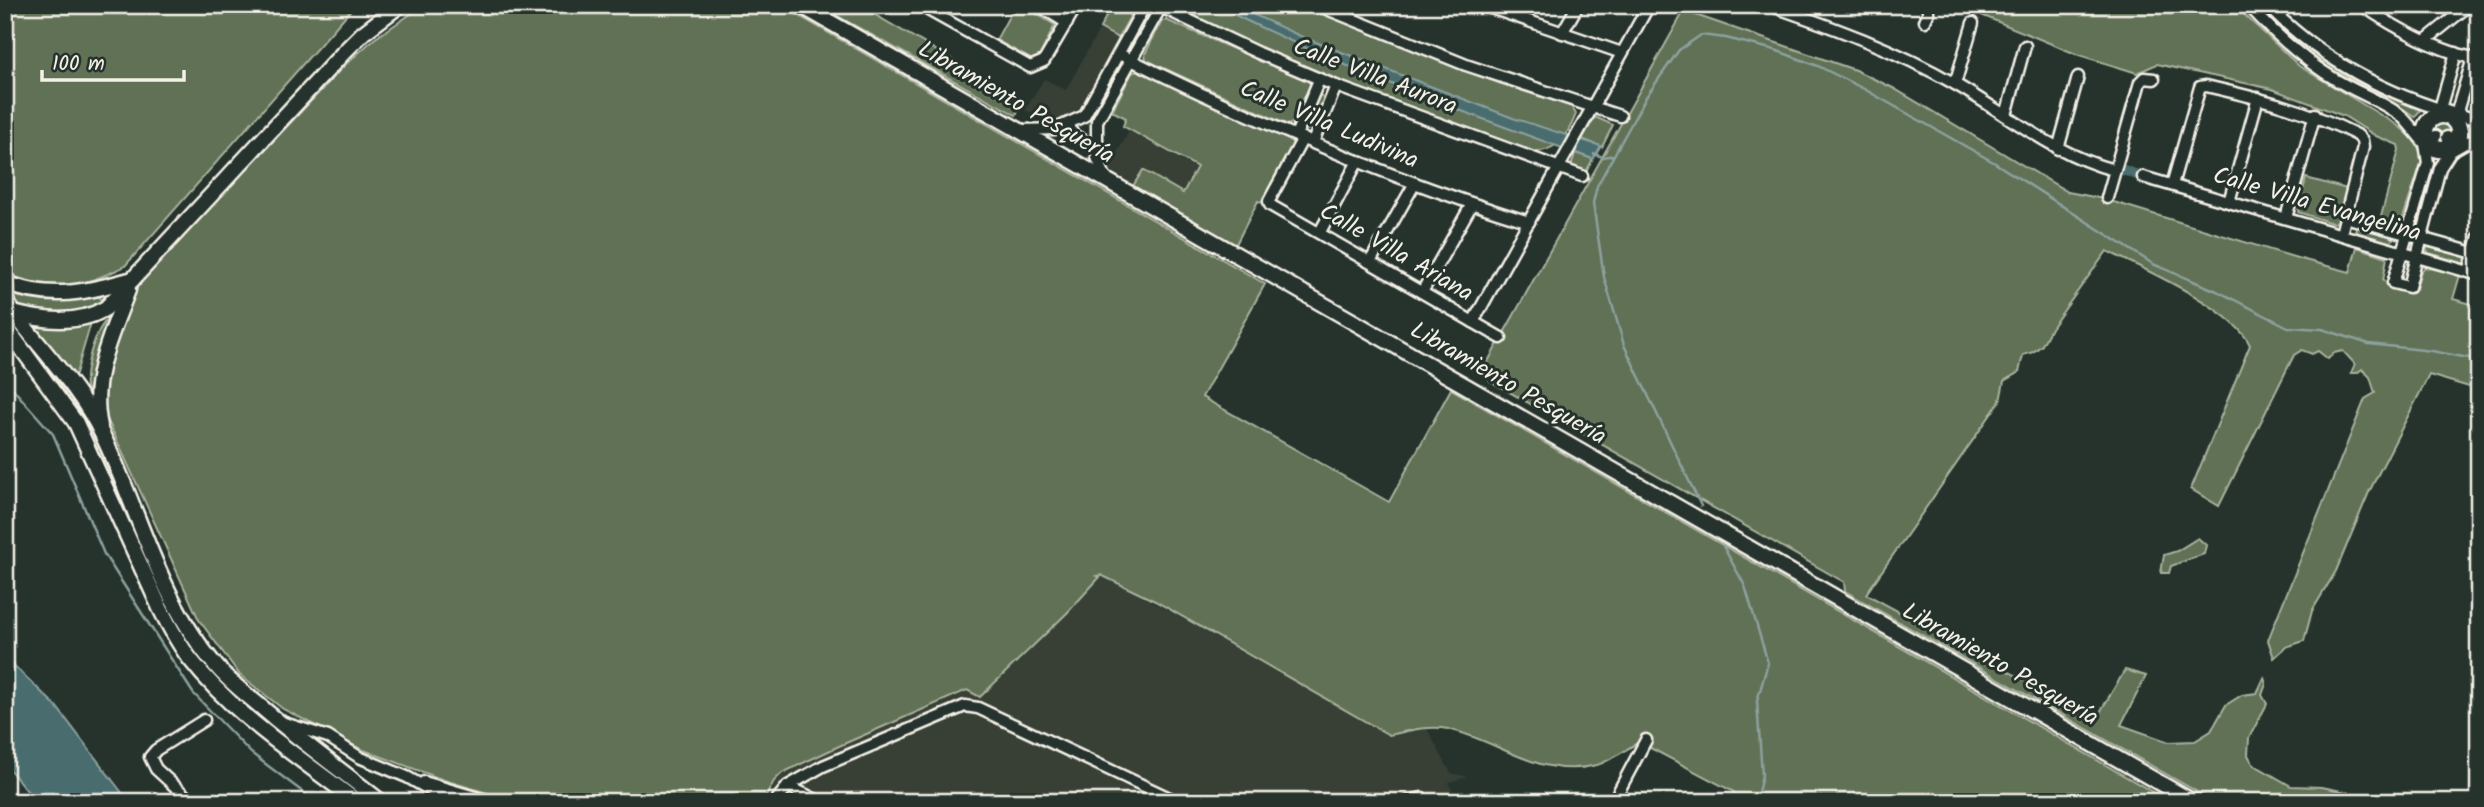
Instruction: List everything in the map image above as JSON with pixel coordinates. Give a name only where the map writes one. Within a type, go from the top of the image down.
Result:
[{"type":"main road","points":[[8,317],[69,319],[96,314],[115,300],[345,51],[372,25],[400,5]]},
{"type":"main road","name":"Libramiento Pesquería","points":[[800,5],[2193,802]]},
{"type":"main road","points":[[5,283],[36,292],[60,295],[132,279]]},
{"type":"main road","points":[[132,279],[100,375],[97,410],[102,433],[160,574],[190,632],[217,667],[273,727],[357,802]]},
{"type":"main road","points":[[5,301],[8,317],[76,423],[174,636],[192,661],[214,684],[381,802]]},
{"type":"main road","points":[[8,317],[78,397],[102,433]]},
{"type":"street","points":[[919,5],[1026,66],[1034,67],[1044,61],[1077,5]]},
{"type":"street","points":[[1038,5],[1055,9],[1067,23]]},
{"type":"street","points":[[1073,122],[1086,114],[1145,5]]},
{"type":"street","name":"Calle Villa Aurora","points":[[1317,5],[1466,65],[1591,109],[1620,116]]},
{"type":"street","points":[[1482,5],[1510,10],[1562,33],[1622,53]]},
{"type":"street","points":[[1562,33],[1578,5]]},
{"type":"street","points":[[1474,322],[1648,5]]},
{"type":"street","points":[[1769,5],[1867,40],[1908,58],[1955,84],[2058,149],[2090,164],[2114,170]]},
{"type":"street","points":[[1925,21],[1927,5]]},
{"type":"street","points":[[2248,5],[2273,31],[2336,80],[2399,114],[2467,142],[2479,139]]},
{"type":"street","points":[[2267,5],[2309,43],[2346,68],[2400,96],[2442,131]]},
{"type":"street","points":[[2426,40],[2469,5]]},
{"type":"street","points":[[1108,182],[1097,157],[1097,121],[1161,7]]},
{"type":"street","name":"Calle Villa Aurora","points":[[1161,7],[1320,80],[1582,176]]},
{"type":"street","points":[[2368,7],[2426,40],[2476,58],[2428,163],[2412,244]]},
{"type":"street","points":[[1955,84],[1973,23]]},
{"type":"street","points":[[2006,116],[2025,46]]},
{"type":"street","points":[[2412,244],[2440,168],[2442,102],[2456,53]]},
{"type":"street","name":"Calle Villa Ludivina","points":[[1119,54],[1304,139],[1415,183],[1529,222]]},
{"type":"street","points":[[2058,149],[2079,77]]},
{"type":"street","points":[[2107,198],[2140,82],[2144,78],[2154,79]]},
{"type":"street","points":[[1304,139],[1320,80]]},
{"type":"street","points":[[1304,139],[1336,86]]},
{"type":"street","points":[[2172,185],[2198,90],[2206,86],[2315,114],[2357,135],[2363,143],[2341,233]]},
{"type":"street","points":[[2229,202],[2258,98]]},
{"type":"street","points":[[2286,218],[2315,114]]},
{"type":"street","points":[[1013,127],[1034,131],[1053,130],[1089,118],[1095,124],[1097,136]]},
{"type":"street","points":[[2442,131],[2479,120]]},
{"type":"street","points":[[1073,122],[1072,134],[1088,143],[1097,136]]},
{"type":"street","points":[[1053,130],[1048,137],[1056,152]]},
{"type":"street","name":"Calle Villa Ariana","points":[[1304,139],[1269,204],[1501,338]]},
{"type":"street","points":[[1076,163],[1092,166],[1097,157]]},
{"type":"street","points":[[1320,233],[1358,161]]},
{"type":"street","name":"Calle Villa Evangelina","points":[[2143,177],[2341,233],[2474,253]]},
{"type":"street","points":[[1370,262],[1415,183]]},
{"type":"street","points":[[1422,292],[1472,204]]},
{"type":"street","name":"Calle Villa Evangelina","points":[[2345,217],[2474,273]]},
{"type":"street","points":[[2474,273],[2474,253],[2479,236]]},
{"type":"street","points":[[775,802],[788,786],[824,766],[956,708],[971,706],[1178,802]]},
{"type":"street","points":[[192,802],[156,769],[150,757],[156,750],[204,720]]},
{"type":"street","points":[[273,727],[294,724],[326,736],[358,756],[410,778],[492,802]]},
{"type":"street","points":[[1614,802],[1646,740]]},
{"type":"street","points":[[410,778],[451,802]]},
{"type":"street","points":[[788,786],[820,802]]},
{"type":"street","points":[[1406,802],[1422,798]]},
{"type":"shaded area","points":[[1100,28],[1120,38],[1090,92],[1076,111],[1067,117],[1049,120],[1025,110],[1044,79],[1066,90]]},
{"type":"shaded area","points":[[1129,131],[1197,169],[1183,193],[1143,170],[1133,186],[1111,174],[1110,166]]},
{"type":"shaded area","points":[[1101,575],[1389,735],[1426,727],[1451,773],[1467,777],[1449,782],[1456,802],[518,802]]},
{"type":"green space","points":[[5,5],[355,5],[125,266],[80,284],[52,286],[37,284],[5,272]]},
{"type":"green space","points":[[424,5],[780,5],[1265,284],[1202,397],[1389,502],[1451,389],[2170,802],[1733,802],[1734,792],[1639,742],[1602,763],[1576,768],[1538,763],[1448,729],[1426,728],[1389,735],[1155,601],[1101,575],[1097,576],[1100,577],[1067,613],[980,697],[967,690],[782,773],[774,781],[763,802],[518,802],[444,780],[361,749],[283,709],[240,675],[199,620],[103,410],[103,396],[113,344],[125,310],[139,283],[345,65],[374,39]]},
{"type":"green space","points":[[818,5],[858,5],[1023,101],[1016,115]]},
{"type":"green space","points":[[1015,5],[1021,5],[1055,25],[1038,59],[1034,61],[996,40]]},
{"type":"green space","points":[[1112,5],[1136,6],[1118,38],[1100,28]]},
{"type":"green space","points":[[1176,5],[1305,5],[1499,83],[1571,106],[1576,114],[1568,131],[1557,144],[1543,151],[1525,151],[1304,68],[1201,22]]},
{"type":"green space","points":[[1957,5],[2234,5],[2299,66],[2394,123],[2412,139],[2422,160],[2402,221],[2396,225],[2380,220],[2399,150],[2398,145],[2376,136],[2344,116],[2272,89],[2157,64],[2137,73],[2076,54]]},
{"type":"green space","points":[[2255,5],[2340,71],[2370,89],[2420,110],[2415,117],[2395,103],[2330,68],[2291,39]]},
{"type":"green space","points":[[1684,11],[1855,70],[1893,88],[2068,192],[2104,199],[2350,272],[2357,247],[2387,257],[2383,281],[2416,289],[2421,271],[2425,267],[2460,275],[2453,299],[2479,306],[2479,390],[2429,375],[2369,492],[2336,571],[2312,611],[2304,641],[2286,647],[2274,658],[2268,640],[2365,399],[2375,393],[2370,377],[2362,369],[2351,373],[2355,364],[2343,351],[2334,353],[2328,359],[2318,351],[2312,354],[2302,350],[2294,355],[2219,506],[2191,489],[2250,345],[2241,331],[2207,304],[2107,251],[2051,328],[2042,345],[2023,355],[2019,372],[2004,381],[2000,401],[1866,594],[2096,719],[2125,670],[2146,676],[2121,725],[2169,742],[2195,741],[2211,731],[2226,705],[2242,695],[2257,693],[2264,678],[2266,684],[2262,695],[2267,704],[2249,738],[2248,755],[2253,764],[2291,786],[2322,787],[2383,802],[2215,802],[1845,591],[1844,582],[1490,381],[1486,365]]},
{"type":"green space","points":[[1166,20],[1308,81],[1311,85],[1295,122],[1288,125],[1146,60],[1145,54],[1162,21]]},
{"type":"green space","points":[[1138,70],[1291,138],[1293,145],[1263,203],[1258,201],[1235,246],[1133,186],[1143,170],[1183,193],[1197,167],[1123,126],[1126,118],[1112,111],[1132,73]]},
{"type":"green space","points":[[1319,94],[1324,98],[1311,128],[1307,130],[1305,126]]},
{"type":"green space","points":[[1595,117],[1613,125],[1602,147],[1582,139]]},
{"type":"green space","points":[[2443,117],[2453,121],[2457,131],[2453,141],[2443,145],[2433,141],[2429,131],[2433,121]]},
{"type":"green space","points":[[1575,153],[1593,159],[1586,172],[1571,167]]},
{"type":"green space","points":[[2306,178],[2347,189],[2337,222],[2332,223],[2298,212]]},
{"type":"green space","points":[[2357,227],[2388,235],[2393,239],[2387,242],[2358,233],[2355,230]]},
{"type":"green space","points":[[2428,247],[2469,259],[2466,264],[2429,253],[2426,250]]},
{"type":"green space","points":[[10,292],[51,301],[100,297],[102,301],[90,312],[39,314],[21,308]]},
{"type":"green space","points":[[108,319],[110,321],[88,390],[86,381],[91,351],[98,332]]},
{"type":"green space","points":[[89,323],[90,326],[75,377],[34,326]]},
{"type":"green space","points":[[86,420],[105,456],[129,513],[219,679],[206,671],[166,611]]},
{"type":"green space","points":[[2198,538],[2206,545],[2204,554],[2171,566],[2169,573],[2161,573],[2164,555],[2177,551]]},
{"type":"water","points":[[1215,5],[1233,5],[1300,36],[1513,118],[1601,146],[1593,159],[1497,124],[1354,69]]},
{"type":"water","points":[[5,657],[56,706],[129,802],[36,802],[5,764]]},
{"type":"waterway","points":[[1594,154],[1603,157],[1614,155],[1646,97],[1679,50],[1701,35],[1726,38],[1775,50],[1818,66],[1864,89],[1995,163],[2153,264],[2217,291],[2288,327],[2322,329],[2369,344],[2432,351],[2479,360]]},
{"type":"waterway","points":[[1614,155],[1597,186],[1593,203],[1604,277],[1624,345],[1701,506]]},
{"type":"waterway","points":[[2115,167],[2143,177]]},
{"type":"waterway","points":[[5,380],[53,434],[104,554],[193,693],[251,753],[316,802]]},
{"type":"waterway","points":[[1723,546],[1745,586],[1768,663],[1757,701],[1762,775],[1756,802]]}]
